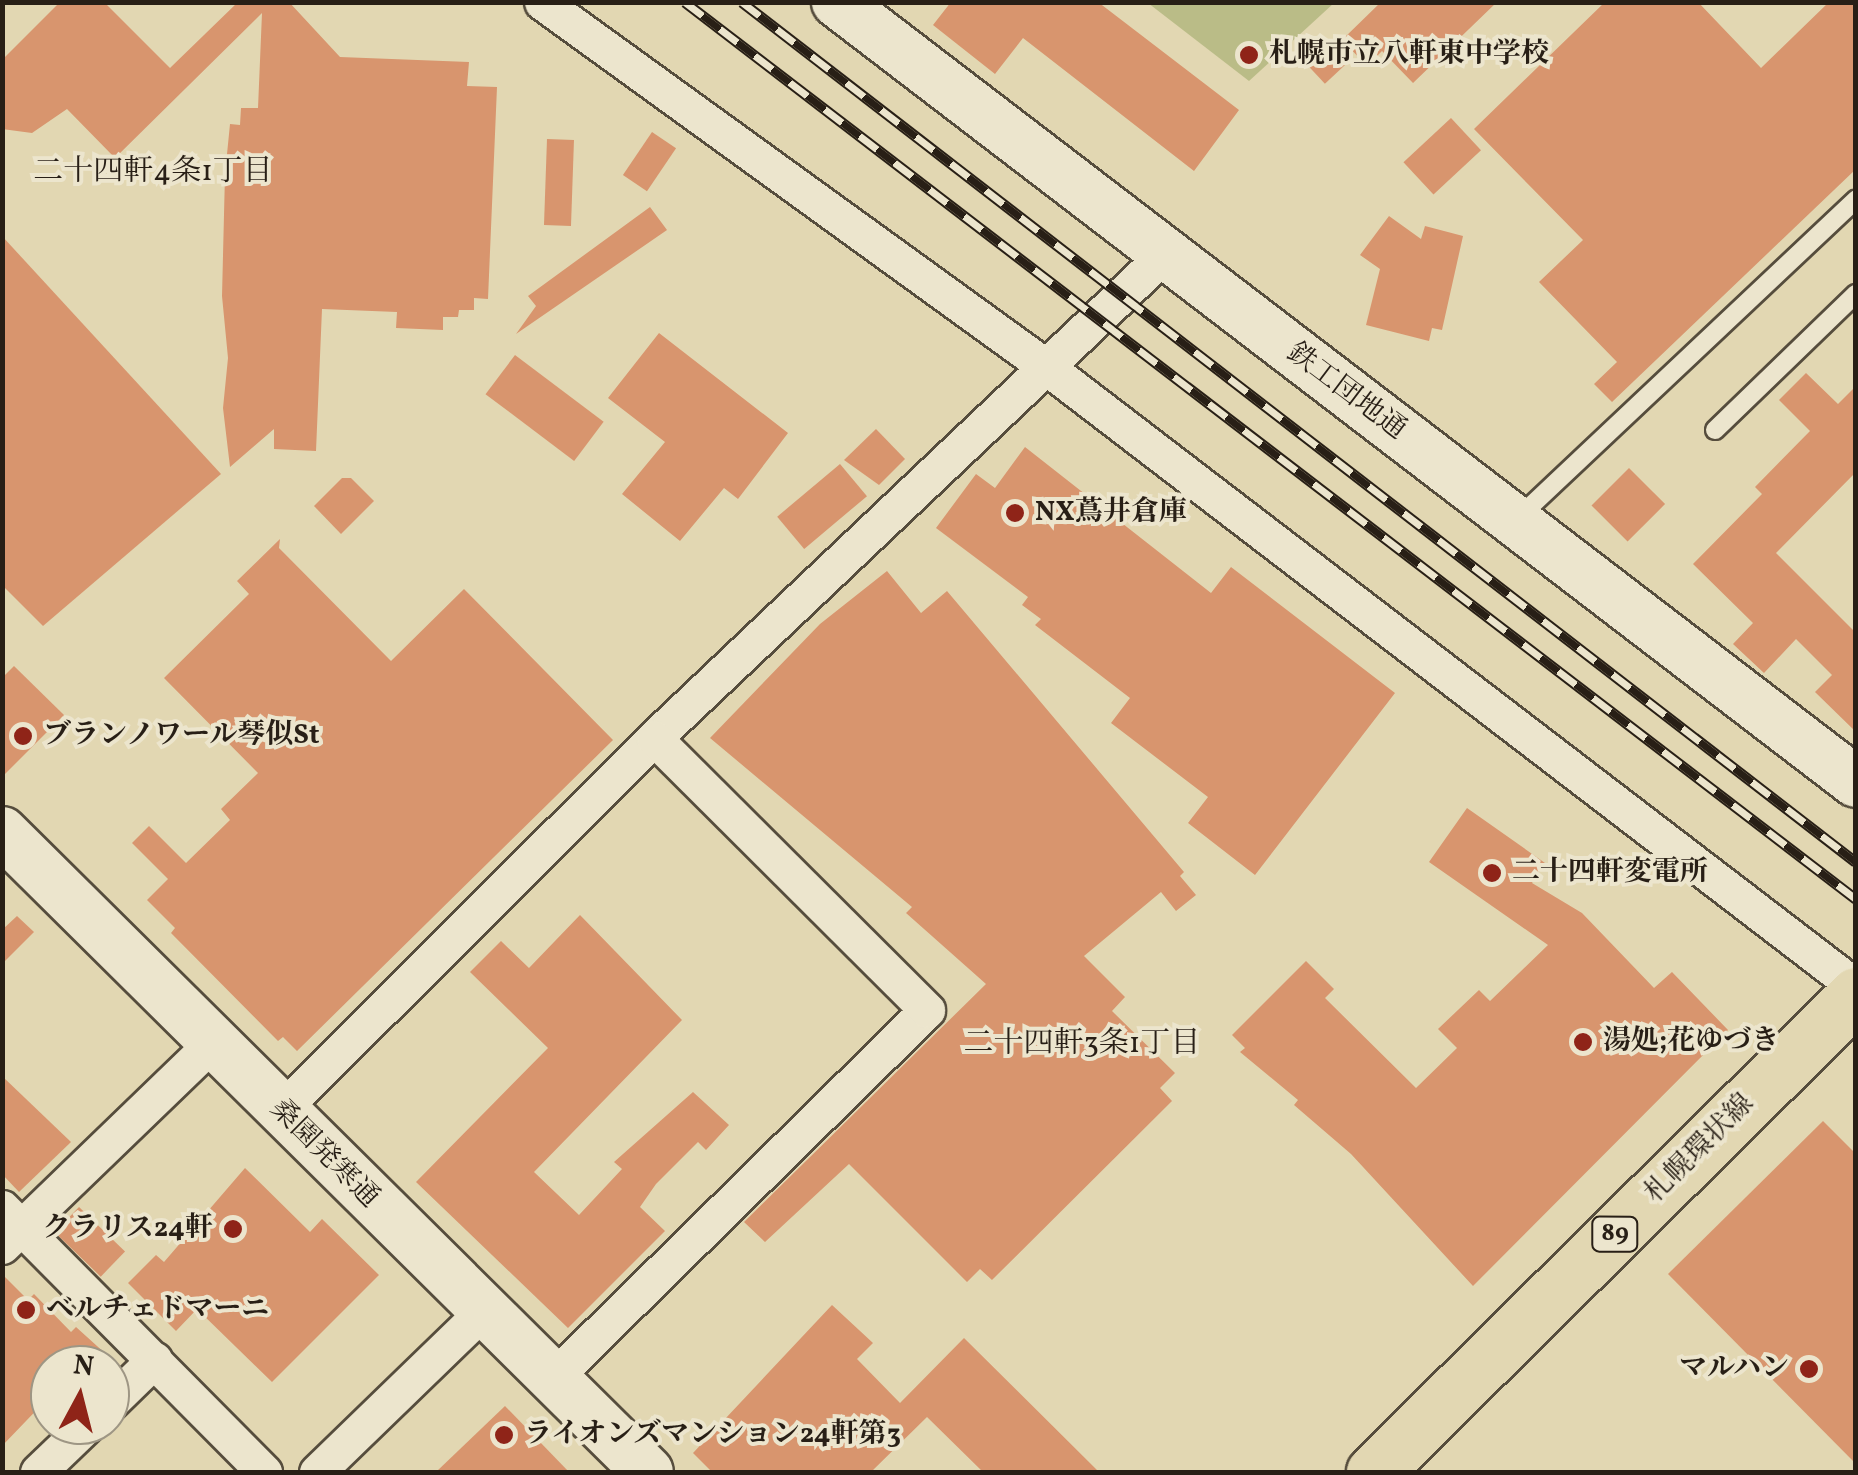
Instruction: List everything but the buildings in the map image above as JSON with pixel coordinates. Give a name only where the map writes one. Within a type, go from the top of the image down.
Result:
[{"type":"main road","name":"札幌環状線","points":[[1374,1472],[1850,1008]]},
{"type":"street","points":[[542,2],[1049,368],[1850,1008]]},
{"type":"street","name":"鉄工団地通","points":[[837,2],[1856,782]]},
{"type":"street","points":[[280,1111],[654,738],[1166,254]]},
{"type":"street","points":[[552,1379],[927,1010],[654,738]]},
{"type":"street","name":"桑園発寒通","points":[[2,832],[648,1472]]},
{"type":"street","points":[[212,1042],[9,1227],[154,1360],[264,1472]]},
{"type":"street","points":[[317,1472],[483,1311]]},
{"type":"street","points":[[130,1383],[154,1360]]},
{"type":"street","points":[[38,1472],[66,1445]]},
{"type":"lane","points":[[1515,521],[1856,199]]},
{"type":"lane","points":[[1715,430],[1856,294]]},
{"type":"green space","points":[[1148,3],[1334,3],[1249,81]]},
{"type":"railway","points":[[685,2],[1856,899]]},
{"type":"railway","points":[[742,2],[1856,862]]},
{"type":"place","name":"札幌市立八軒東中学校","points":[[1249,55]]},
{"type":"place","name":"NX蔦井倉庫","points":[[1015,513]]},
{"type":"place","name":"ブランノワール琴似St","points":[[23,736]]},
{"type":"place","name":"二十四軒変電所","points":[[1492,873]]},
{"type":"place","name":"湯処;花ゆづき","points":[[1583,1042]]},
{"type":"place","name":"クラリス24軒","points":[[233,1229]]},
{"type":"place","name":"ベルチェドマーニ","points":[[26,1310]]},
{"type":"place","name":"マルハン","points":[[1809,1369]]},
{"type":"place","name":"ライオンズマンション24軒第3","points":[[504,1435]]},
{"type":"district","name":"二十四軒4条1丁目","points":[[153,172]]},
{"type":"district","name":"二十四軒3条1丁目","points":[[1082,1044]]}]
